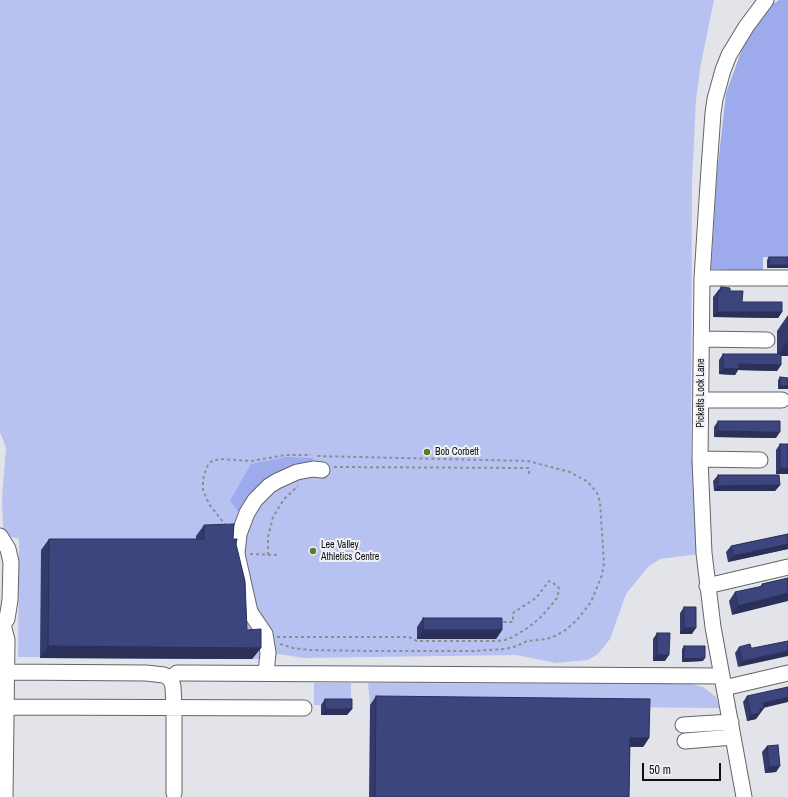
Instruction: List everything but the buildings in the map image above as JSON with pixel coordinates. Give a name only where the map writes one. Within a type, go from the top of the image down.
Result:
[{"type":"street","name":"Picketts Lock Lane","points":[[744,797],[713,627],[707,586],[702,528],[700,459],[702,278],[715,98],[729,55],[746,27],[766,0]]},
{"type":"street","points":[[702,278],[788,278]]},
{"type":"street","points":[[701,339],[767,340]]},
{"type":"street","points":[[701,400],[782,400]]},
{"type":"street","points":[[700,459],[760,460]]},
{"type":"street","points":[[266,673],[268,653],[265,634],[250,612],[237,554],[239,534],[247,513],[255,500],[269,486],[297,472],[313,469],[322,470]]},
{"type":"street","points":[[0,536],[8,549],[11,562],[10,600],[7,619],[2,622],[7,672],[3,690],[6,707],[5,797]]},
{"type":"street","points":[[707,586],[788,566]]},
{"type":"street","points":[[7,672],[146,673],[164,675],[170,679],[173,686],[174,708],[174,793]]},
{"type":"street","points":[[170,679],[177,673],[266,673],[723,682],[788,673]]},
{"type":"street","points":[[6,707],[304,708]]},
{"type":"street","points":[[683,726],[732,730]]},
{"type":"street","points":[[685,741],[732,730]]},
{"type":"path","points":[[227,528],[209,504],[203,490],[203,480],[208,465],[212,460],[252,461],[285,455],[528,461],[570,472],[588,482],[597,493],[602,511],[604,563],[602,575],[591,602],[567,629],[557,635],[540,641],[527,642],[505,649],[472,650],[310,650],[292,648],[279,643]]},
{"type":"path","points":[[322,470],[323,467],[529,468],[529,473],[527,473]]},
{"type":"path","points":[[268,555],[268,537],[273,517],[284,499],[291,491],[300,485]]},
{"type":"path","points":[[249,554],[278,555]]},
{"type":"path","points":[[274,637],[409,637],[417,641],[504,640],[513,637],[534,624],[542,616],[557,598],[559,593],[558,586],[549,581],[536,598],[514,612],[513,622],[496,622]]},
{"type":"shaded area","points":[[0,0],[714,0],[701,63],[696,100],[692,181],[691,457],[695,457],[698,554],[660,559],[648,567],[626,594],[610,639],[598,654],[588,660],[556,663],[516,655],[304,658],[272,653],[261,659],[18,657],[19,539],[11,537],[3,530],[2,497],[6,448],[0,432]]},
{"type":"shaded area","points":[[779,0],[788,0],[788,259],[763,257],[763,272],[711,269],[717,174],[726,93],[744,44],[770,6]]},
{"type":"shaded area","points":[[286,457],[313,458],[313,465],[305,466],[242,516],[230,501],[251,464]]},
{"type":"shaded area","points":[[314,683],[351,683],[351,705],[314,705]]},
{"type":"shaded area","points":[[368,683],[692,684],[703,687],[716,697],[720,708],[370,705]]},
{"type":"place","name":"Bob Corbett","points":[[427,452]]},
{"type":"place","name":"Lee Valley Athletics Centre","points":[[313,551]]}]
